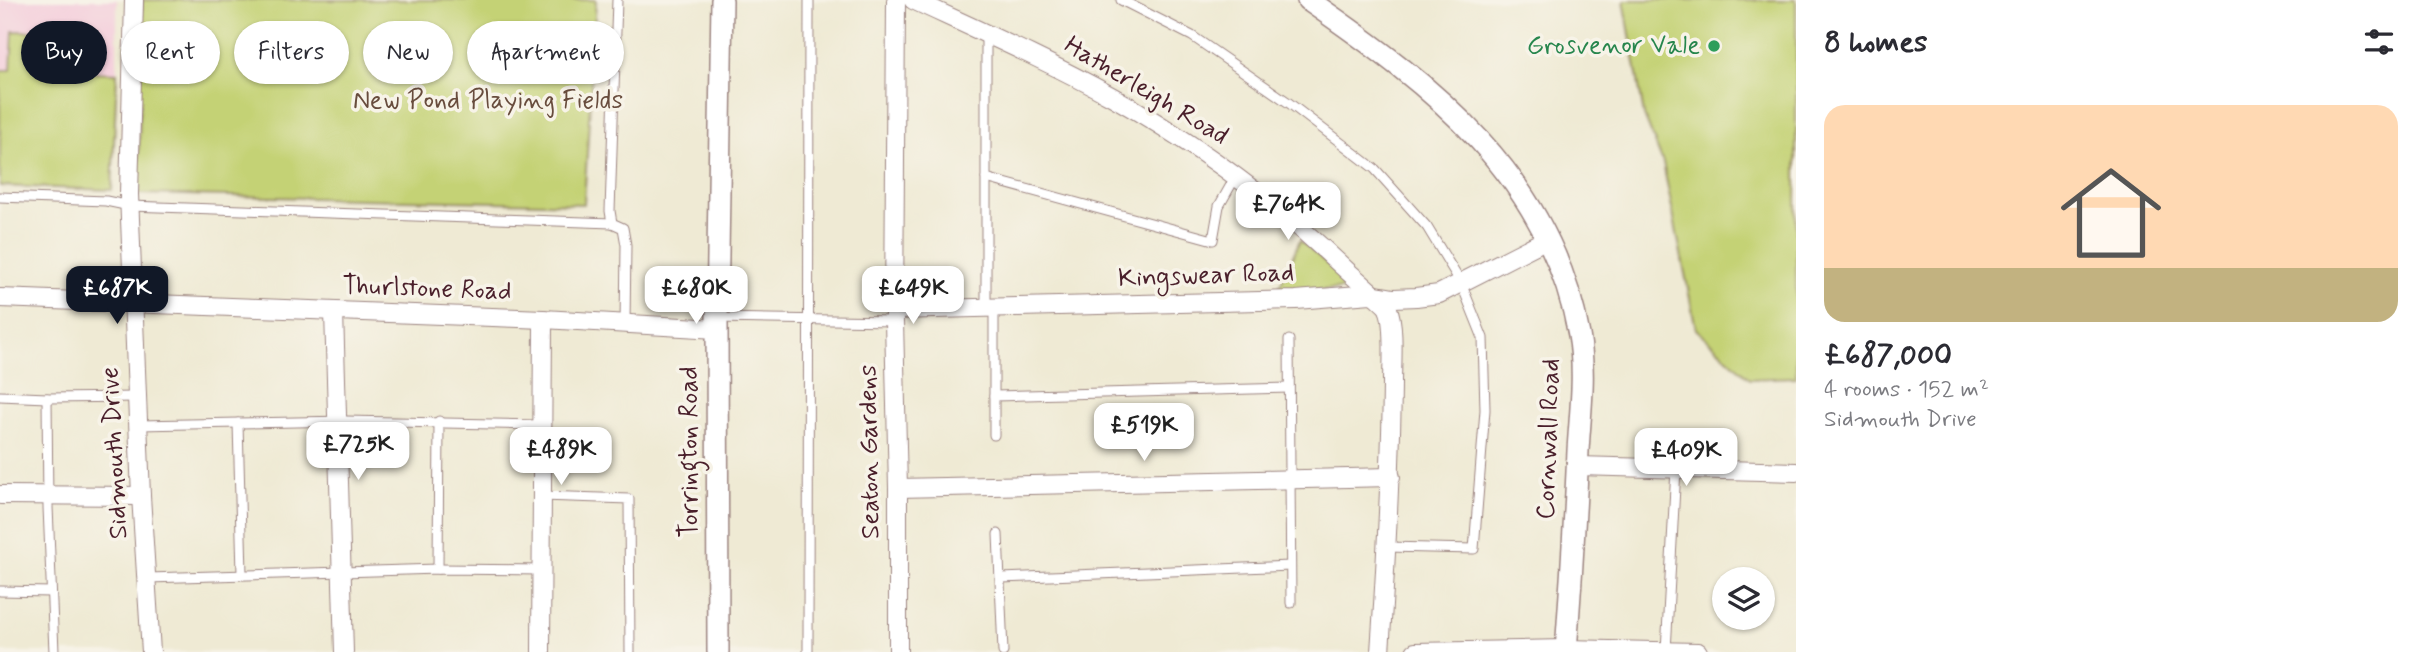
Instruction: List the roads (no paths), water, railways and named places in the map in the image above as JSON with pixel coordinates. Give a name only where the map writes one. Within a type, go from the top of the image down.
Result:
[{"type":"street","name":"Sidmouth Drive","points":[[134,0],[130,206],[141,496],[151,652]]},
{"type":"street","name":"Torrington Road","points":[[718,652],[717,323],[722,0]]},
{"type":"street","name":"Seaton Gardens","points":[[896,0],[894,315],[898,652]]},
{"type":"street","name":"Hatherleigh Road","points":[[913,0],[1113,97],[1236,176],[1286,214],[1388,307],[1391,320],[1391,477],[1380,652]]},
{"type":"street","name":"Cornwall Road","points":[[1316,2],[1380,49],[1462,120],[1513,178],[1547,239],[1566,286],[1579,336],[1582,387],[1566,650]]},
{"type":"street","name":"Kingswear Road","points":[[894,315],[990,308],[1296,300],[1371,294],[1394,298],[1416,297],[1439,294],[1547,239]]},
{"type":"street","name":"Thurlstone Road","points":[[0,298],[625,324],[717,323]]},
{"type":"street","points":[[334,312],[344,652]]},
{"type":"street","points":[[541,652],[544,320]]},
{"type":"street","points":[[1578,466],[1796,472]]},
{"type":"street","points":[[898,488],[1391,477]]},
{"type":"street","points":[[0,495],[141,496]]},
{"type":"street","points":[[1415,652],[1698,652]]},
{"type":"lane","points":[[612,223],[610,211],[617,0]]},
{"type":"lane","points":[[808,652],[809,0]]},
{"type":"lane","points":[[1121,0],[1192,36],[1289,103],[1374,169],[1427,227],[1461,283],[1483,338],[1485,410],[1474,549],[1387,547]]},
{"type":"lane","points":[[986,34],[986,178],[994,435]]},
{"type":"lane","points":[[986,178],[1213,240],[1219,206],[1236,176]]},
{"type":"lane","points":[[0,197],[106,201],[130,206],[612,223],[623,228],[626,245],[625,324]]},
{"type":"lane","points":[[717,323],[894,315]]},
{"type":"lane","points":[[1289,340],[1291,603]]},
{"type":"lane","points":[[994,396],[1288,388]]},
{"type":"lane","points":[[0,396],[138,397]]},
{"type":"lane","points":[[47,398],[54,652]]},
{"type":"lane","points":[[438,569],[439,421]]},
{"type":"lane","points":[[139,425],[439,421],[542,425]]},
{"type":"lane","points":[[238,423],[242,574]]},
{"type":"lane","points":[[1666,651],[1676,469]]},
{"type":"lane","points":[[542,496],[629,499],[630,652]]},
{"type":"lane","points":[[998,534],[1002,578],[1003,652]]},
{"type":"lane","points":[[1002,578],[1290,566]]},
{"type":"lane","points":[[148,578],[438,569],[542,570]]},
{"type":"lane","points":[[0,591],[51,592]]},
{"type":"place","name":"Grosvenor Vale","points":[[1714,46]]},
{"type":"park label","name":"New Pond Playing Fields","points":[[488,101]]}]
